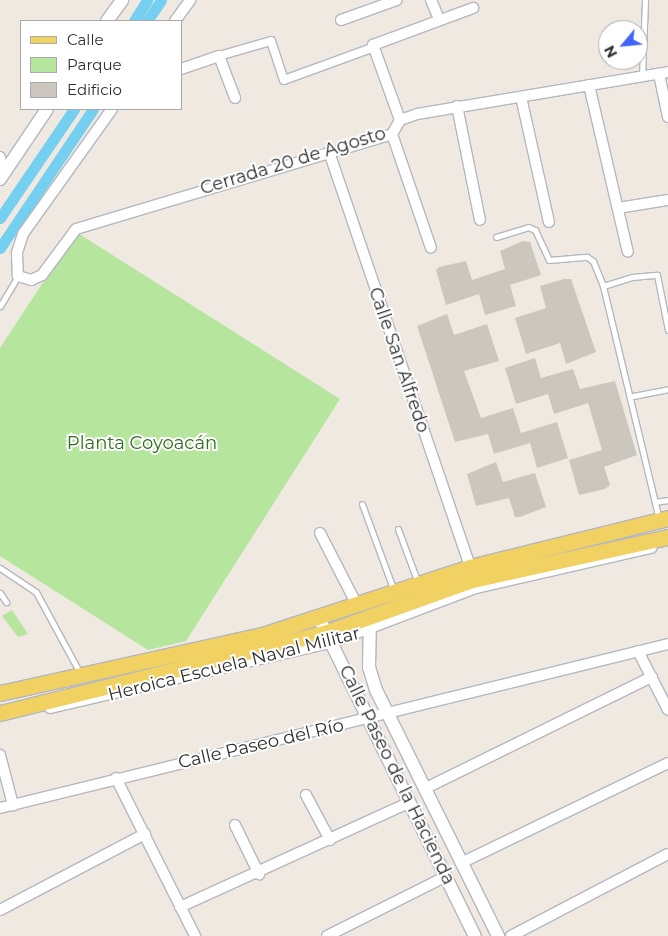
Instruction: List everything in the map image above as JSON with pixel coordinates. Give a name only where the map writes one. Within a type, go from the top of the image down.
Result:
[{"type":"main road","name":"Heroica Escuela Naval Militar","points":[[0,693],[80,673],[262,634],[470,567],[664,519]]},
{"type":"main road","name":"Heroica Escuela Naval Militar","points":[[0,713],[330,637],[370,623],[472,580],[668,537]]},
{"type":"street","points":[[108,20],[122,0]]},
{"type":"street","points":[[176,20],[190,0]]},
{"type":"street","points":[[341,20],[397,0]]},
{"type":"street","points":[[431,0],[439,19]]},
{"type":"street","points":[[182,69],[271,40],[284,80],[439,19],[473,8]]},
{"type":"street","points":[[376,44],[400,120]]},
{"type":"street","points":[[219,56],[235,98]]},
{"type":"street","points":[[664,73],[668,117]]},
{"type":"street","name":"Cerrada 20 de Agosto","points":[[18,276],[31,280],[42,275],[76,229],[392,134],[400,120],[457,106],[664,73]]},
{"type":"street","points":[[589,85],[628,252]]},
{"type":"street","points":[[521,97],[550,222]]},
{"type":"street","points":[[457,106],[480,220]]},
{"type":"street","points":[[1,176],[46,110]]},
{"type":"street","points":[[18,276],[17,253],[23,234],[111,110]]},
{"type":"street","points":[[392,134],[431,248]]},
{"type":"street","name":"Calle San Alfredo","points":[[329,152],[470,567]]},
{"type":"street","points":[[0,157],[1,176]]},
{"type":"street","points":[[618,208],[668,200]]},
{"type":"street","points":[[320,533],[356,603]]},
{"type":"street","name":"Heroica Escuela Naval Militar","points":[[370,623],[476,588],[668,544]]},
{"type":"street","name":"Calle Paseo de la Hacienda","points":[[318,616],[330,637],[408,803],[475,936]]},
{"type":"street","name":"Calle Paseo de la Hacienda","points":[[370,623],[369,667],[387,714],[498,936]]},
{"type":"street","name":"Heroica Escuela Naval Militar","points":[[0,720],[330,637]]},
{"type":"street","name":"Calle Paseo del Río","points":[[0,808],[668,644]]},
{"type":"street","points":[[638,652],[668,710]]},
{"type":"street","points":[[424,789],[652,677]]},
{"type":"street","points":[[0,755],[13,806]]},
{"type":"street","points":[[461,863],[668,763]]},
{"type":"street","points":[[116,778],[195,936]]},
{"type":"street","points":[[306,795],[330,840]]},
{"type":"street","points":[[180,906],[259,874],[408,803]]},
{"type":"street","points":[[235,825],[259,874]]},
{"type":"street","points":[[0,910],[145,834]]},
{"type":"street","points":[[434,855],[452,846]]},
{"type":"street","points":[[511,936],[668,854]]},
{"type":"street","points":[[328,936],[446,877]]},
{"type":"street","points":[[456,898],[474,889]]},
{"type":"lane","points":[[642,76],[645,0]]},
{"type":"lane","points":[[496,237],[528,227],[535,230],[549,260],[587,257],[594,261],[603,286],[633,396],[656,502],[664,519]]},
{"type":"lane","points":[[603,286],[632,276],[657,275],[668,330]]},
{"type":"lane","points":[[0,306],[18,276]]},
{"type":"lane","points":[[633,396],[668,390]]},
{"type":"lane","points":[[656,502],[668,500]]},
{"type":"lane","points":[[362,504],[394,591]]},
{"type":"lane","points":[[398,529],[418,583]]},
{"type":"lane","points":[[0,568],[36,592],[80,673]]},
{"type":"lane","points":[[0,594],[6,602]]},
{"type":"green space","name":"Planta Coyoacán","points":[[76,232],[340,399],[186,641],[148,650],[0,556],[0,348]]},
{"type":"green space","points":[[12,610],[28,634],[18,637],[2,616]]},
{"type":"building","points":[[523,241],[530,242],[541,275],[510,285],[516,306],[485,315],[479,294],[446,305],[436,270],[439,267],[466,261],[472,280],[505,269],[500,251]]},
{"type":"building","points":[[564,279],[571,279],[596,352],[566,364],[560,343],[526,354],[515,318],[546,308],[540,286]]},
{"type":"building","points":[[447,314],[454,335],[487,324],[499,361],[464,371],[481,418],[513,408],[521,433],[557,422],[568,458],[537,468],[530,443],[494,454],[488,434],[455,442],[417,326]]},
{"type":"building","points":[[535,358],[541,378],[573,369],[580,389],[615,381],[637,455],[604,467],[610,485],[605,489],[579,495],[569,460],[602,450],[588,403],[554,414],[548,394],[516,404],[505,368]]},
{"type":"building","points":[[496,462],[503,482],[535,473],[546,507],[520,517],[515,517],[509,498],[476,506],[467,474]]},
{"type":"waterway","points":[[135,20],[147,0]]},
{"type":"waterway","points":[[148,20],[161,0]]},
{"type":"waterway","points":[[0,218],[73,110]]},
{"type":"waterway","points":[[0,248],[92,110]]}]
